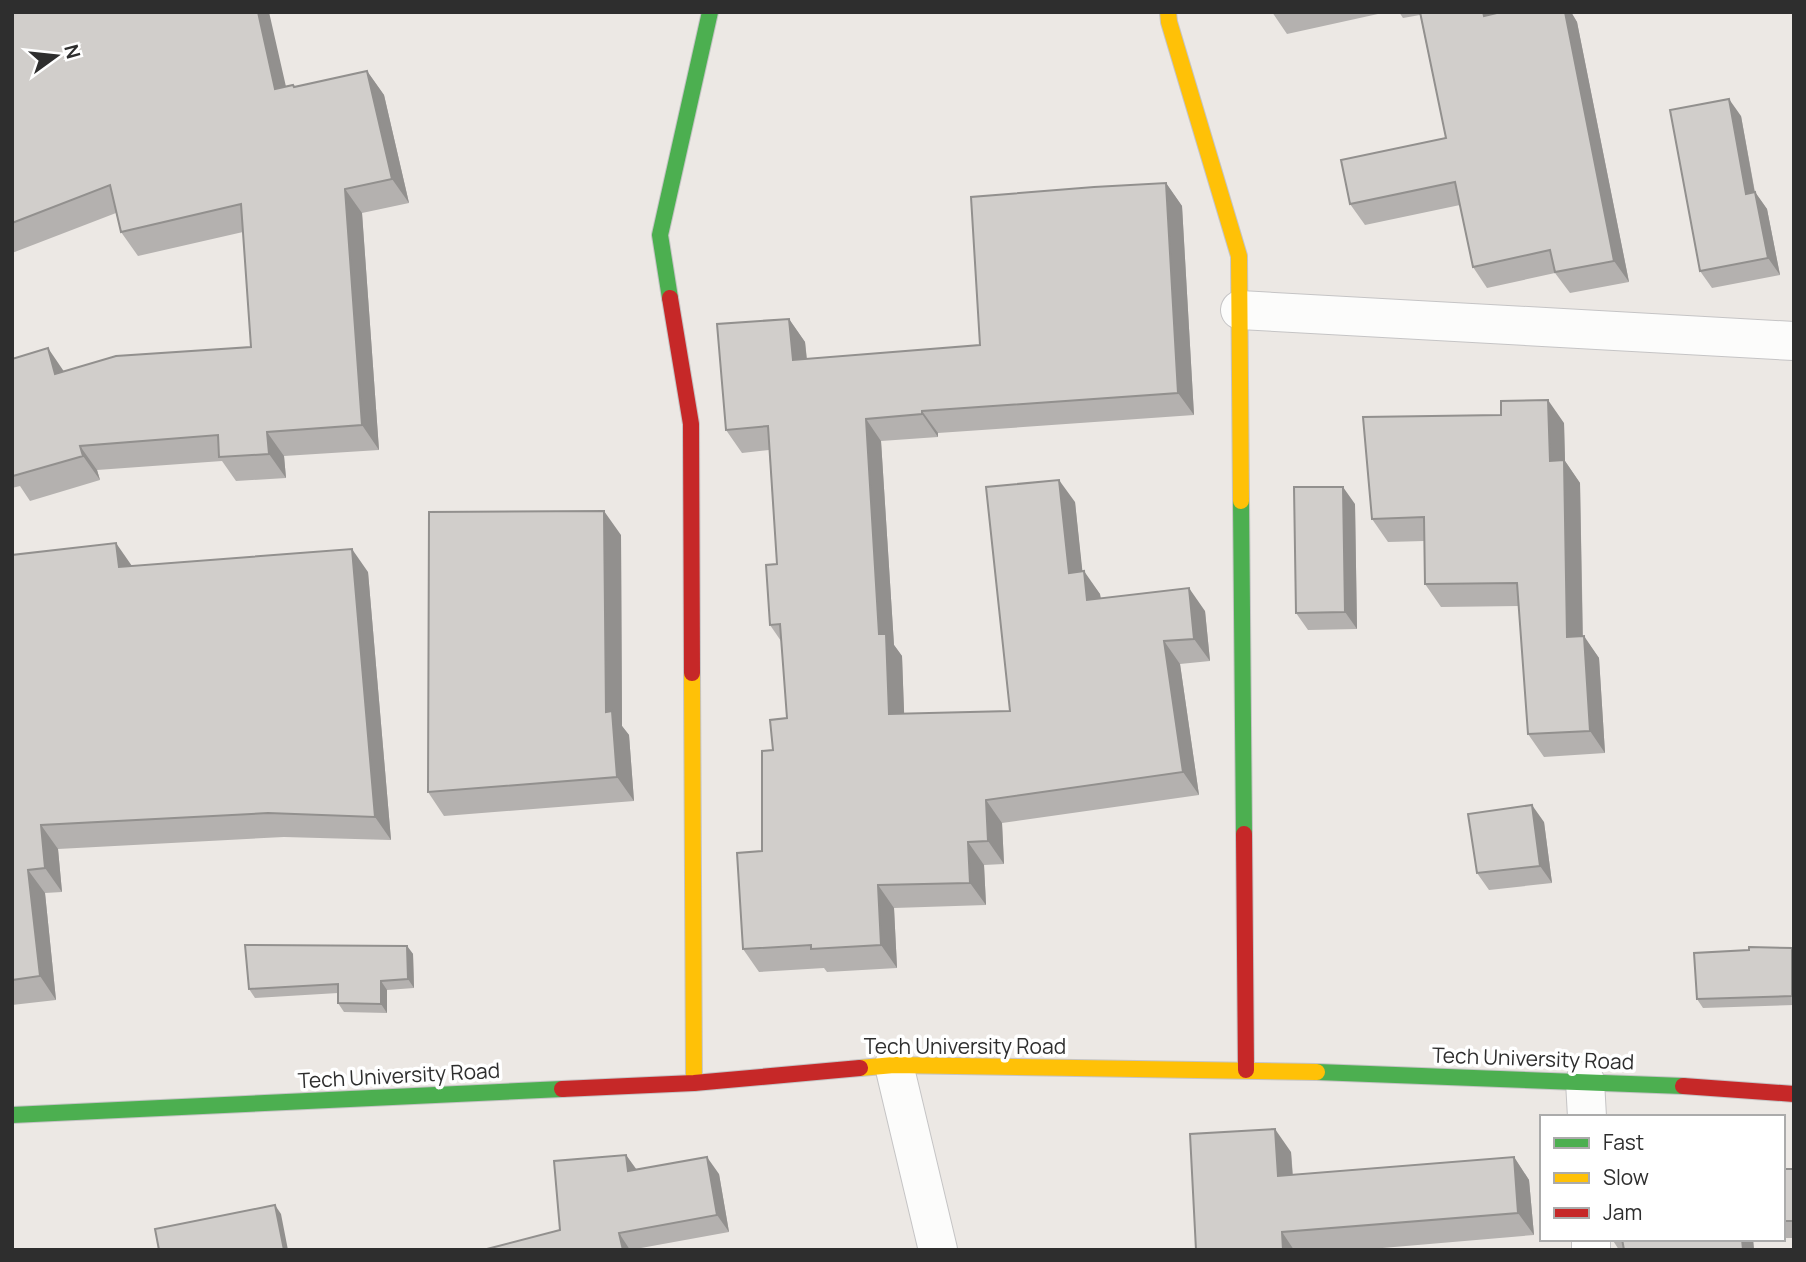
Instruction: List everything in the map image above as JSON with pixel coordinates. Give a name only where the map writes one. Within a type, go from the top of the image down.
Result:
[{"type":"street","points":[[694,1083],[691,424],[660,235],[710,12]]},
{"type":"street","points":[[1168,12],[1239,256],[1246,1070]]},
{"type":"street","points":[[1240,310],[1794,341]]},
{"type":"street","points":[[894,1065],[938,1250]]},
{"type":"street","name":"Tech University Road","points":[[12,1115],[694,1083],[894,1065],[1246,1070],[1586,1099],[1710,1087],[1794,1094]]},
{"type":"building","points":[[12,12],[258,12],[275,89],[367,71],[392,179],[345,189],[362,425],[267,432],[269,454],[219,457],[218,435],[80,446],[83,456],[13,476],[12,359],[48,348],[55,374],[116,356],[251,347],[241,204],[121,232],[110,185],[12,223]]},
{"type":"building","points":[[1420,12],[1483,12],[1484,16],[1501,12],[1565,12],[1614,261],[1555,272],[1550,250],[1473,267],[1455,182],[1350,204],[1341,160],[1446,138]]},
{"type":"building","points":[[1729,99],[1746,194],[1755,192],[1768,258],[1700,271],[1670,110]]},
{"type":"building","points":[[1166,183],[1178,393],[922,411],[922,414],[866,419],[879,634],[886,634],[889,714],[1010,711],[986,487],[1059,480],[1069,573],[1084,571],[1087,600],[1189,588],[1194,639],[1164,641],[1183,772],[986,800],[988,841],[968,842],[970,883],[878,885],[881,945],[743,949],[737,853],[762,851],[762,751],[773,750],[770,720],[787,718],[780,624],[770,625],[766,565],[777,564],[768,426],[726,430],[717,324],[789,319],[793,360],[980,345],[971,197]]},
{"type":"building","points":[[1548,400],[1550,461],[1564,460],[1567,637],[1584,636],[1590,731],[1528,734],[1517,583],[1425,584],[1424,517],[1372,519],[1363,417],[1501,415],[1501,401]]},
{"type":"building","points":[[1294,487],[1343,487],[1345,612],[1296,613]]},
{"type":"building","points":[[604,511],[606,712],[612,711],[617,777],[428,792],[429,512]]},
{"type":"building","points":[[116,543],[119,567],[352,549],[375,817],[268,813],[41,825],[45,868],[28,870],[40,976],[12,980],[12,555]]},
{"type":"building","points":[[1532,805],[1540,866],[1477,873],[1468,814]]},
{"type":"building","points":[[245,945],[407,946],[408,979],[381,981],[381,1004],[338,1003],[338,984],[249,989]]},
{"type":"building","points":[[1749,947],[1792,948],[1792,996],[1697,999],[1694,953],[1749,950]]},
{"type":"building","points":[[1275,1129],[1278,1176],[1514,1157],[1518,1213],[1282,1232],[1283,1250],[1196,1250],[1190,1134]]},
{"type":"building","points":[[626,1155],[628,1171],[707,1157],[717,1215],[619,1233],[623,1250],[483,1250],[560,1230],[554,1161]]},
{"type":"building","points":[[1785,1169],[1794,1169],[1794,1221],[1785,1221]]},
{"type":"building","points":[[275,1205],[284,1250],[159,1250],[155,1229]]},
{"type":"building","points":[[1622,1241],[1742,1241],[1743,1250],[1624,1250]]},
{"type":"traffic: fast","points":[[670,298],[660,235],[710,12]]},
{"type":"traffic: fast","points":[[1241,501],[1244,834]]},
{"type":"traffic: fast","points":[[1317,1072],[1683,1086]]},
{"type":"traffic: fast","points":[[12,1115],[562,1089]]},
{"type":"traffic: slow","points":[[1168,12],[1239,256],[1241,501]]},
{"type":"traffic: slow","points":[[692,673],[694,1083]]},
{"type":"traffic: slow","points":[[860,1068],[894,1065],[1317,1072]]},
{"type":"traffic: jam","points":[[670,298],[691,424],[692,673]]},
{"type":"traffic: jam","points":[[1244,834],[1246,1070]]},
{"type":"traffic: jam","points":[[562,1089],[694,1083],[860,1068]]},
{"type":"traffic: jam","points":[[1683,1086],[1794,1094]]}]
